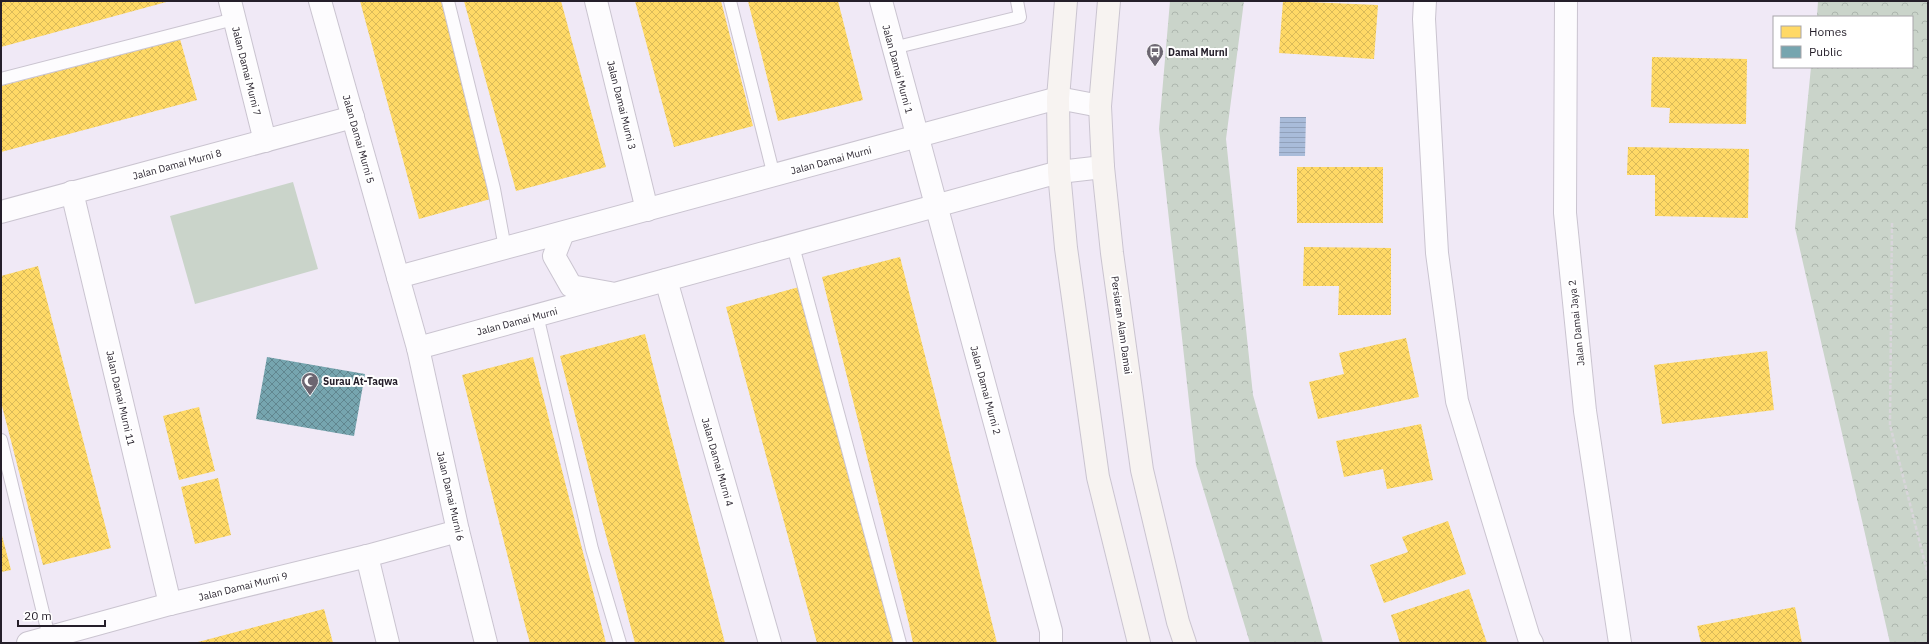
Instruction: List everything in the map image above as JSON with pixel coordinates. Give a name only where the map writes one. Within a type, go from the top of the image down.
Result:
[{"type":"street","name":"Jalan Damai Murni 5","points":[[320,1],[418,348]]},
{"type":"street","name":"Jalan Damai Murni 3","points":[[596,1],[647,210]]},
{"type":"street","name":"Jalan Damai Murni 1","points":[[881,1],[916,137]]},
{"type":"street","points":[[1066,1],[1058,98],[1059,172],[1066,248],[1098,477],[1139,643]]},
{"type":"street","name":"Persiaran Alam Damai","points":[[1109,1],[1100,106],[1103,167],[1112,254],[1142,470],[1178,622],[1185,643]]},
{"type":"street","points":[[1425,1],[1424,19],[1437,252],[1457,401],[1529,638],[1532,643]]},
{"type":"street","name":"Jalan Damai Jaya 2","points":[[1566,1],[1565,213],[1585,411],[1620,643]]},
{"type":"street","name":"Jalan Damai Murni 7","points":[[232,10],[265,141]]},
{"type":"street","name":"Jalan Damai Murni","points":[[398,277],[1058,98],[1100,106]]},
{"type":"street","name":"Jalan Damai Murni 8","points":[[1,212],[353,117]]},
{"type":"street","name":"Jalan Damai Murni 2","points":[[916,137],[1051,631],[1051,643]]},
{"type":"street","name":"Jalan Damai Murni","points":[[418,348],[1059,172],[1103,167]]},
{"type":"street","name":"Jalan Damai Murni 11","points":[[72,192],[170,604]]},
{"type":"street","name":"Jalan Damai Murni","points":[[563,233],[554,256],[571,286],[615,294]]},
{"type":"street","name":"Jalan Damai Murni 4","points":[[666,280],[770,643]]},
{"type":"street","name":"Jalan Damai Murni 6","points":[[418,348],[458,531],[486,643]]},
{"type":"street","name":"Jalan Damai Murni 9","points":[[28,643],[170,604],[367,556],[458,531]]},
{"type":"street","points":[[367,556],[388,643]]},
{"type":"lane","points":[[448,1],[494,189],[505,248]]},
{"type":"lane","points":[[730,1],[774,176]]},
{"type":"lane","points":[[893,48],[1020,17],[1017,1]]},
{"type":"lane","points":[[1,79],[232,10]]},
{"type":"lane","points":[[793,246],[900,643]]},
{"type":"lane","points":[[537,315],[592,549],[620,643]]},
{"type":"lane","points":[[1,440],[49,637]]},
{"type":"path","points":[[1892,223],[1890,425],[1928,575]]},
{"type":"green space","points":[[1170,1],[1244,1],[1226,139],[1253,395],[1323,643],[1250,643],[1196,465],[1159,129]]},
{"type":"green space","points":[[1818,1],[1928,1],[1928,643],[1890,643],[1795,228],[1811,68],[1913,68],[1913,16],[1817,16]]},
{"type":"green space","points":[[293,182],[318,269],[195,304],[170,216]]},
{"type":"water","points":[[1280,117],[1306,117],[1305,156],[1279,156]]},
{"type":"building: Homes","points":[[1,1],[170,1],[1,47]]},
{"type":"building: Homes","points":[[360,1],[441,1],[494,198],[419,219]]},
{"type":"building: Homes","points":[[464,1],[561,1],[606,167],[516,191]]},
{"type":"building: Homes","points":[[635,1],[721,1],[753,126],[674,147]]},
{"type":"building: Homes","points":[[748,1],[838,1],[863,100],[778,121]]},
{"type":"building: Homes","points":[[1283,1],[1378,5],[1374,59],[1279,53]]},
{"type":"building: Homes","points":[[180,39],[197,100],[1,152],[1,86]]},
{"type":"building: Homes","points":[[1652,57],[1747,59],[1746,124],[1669,123],[1670,108],[1651,107]]},
{"type":"building: Homes","points":[[1628,147],[1749,149],[1748,218],[1655,216],[1655,175],[1627,175]]},
{"type":"building: Homes","points":[[1297,167],[1383,167],[1383,223],[1297,223]]},
{"type":"building: Homes","points":[[1304,247],[1391,248],[1391,315],[1338,315],[1339,286],[1303,286]]},
{"type":"building: Homes","points":[[900,257],[997,643],[913,643],[822,277]]},
{"type":"building: Homes","points":[[38,266],[111,548],[43,565],[1,402],[1,276]]},
{"type":"building: Homes","points":[[799,287],[895,643],[817,643],[768,463],[726,307]]},
{"type":"building: Homes","points":[[645,334],[725,643],[635,643],[600,513],[560,356]]},
{"type":"building: Homes","points":[[1406,338],[1419,397],[1318,419],[1309,382],[1344,374],[1339,353]]},
{"type":"building: Homes","points":[[1767,351],[1774,410],[1662,424],[1654,365]]},
{"type":"building: Homes","points":[[533,357],[606,643],[530,643],[525,625],[462,375]]},
{"type":"building: Homes","points":[[199,407],[215,471],[179,480],[163,416]]},
{"type":"building: Homes","points":[[1421,424],[1433,480],[1387,489],[1383,469],[1344,477],[1336,441]]},
{"type":"building: Homes","points":[[218,478],[231,535],[195,544],[181,487]]},
{"type":"building: Homes","points":[[1448,521],[1466,574],[1384,603],[1370,565],[1408,552],[1402,537]]},
{"type":"building: Homes","points":[[1,532],[11,570],[1,572]]},
{"type":"building: Homes","points":[[1469,589],[1487,643],[1400,643],[1391,615]]},
{"type":"building: Homes","points":[[1795,607],[1802,643],[1701,643],[1697,626]]},
{"type":"building: Homes","points":[[324,609],[333,643],[198,643],[198,642]]},
{"type":"building: Public","name":"Surau At-Taqwa","points":[[267,357],[365,374],[354,436],[256,419]]},
{"type":"place","name":"Damai Murni","points":[[1155,67]]},
{"type":"place","name":"Surau At-Taqwa","points":[[310,396]]}]
